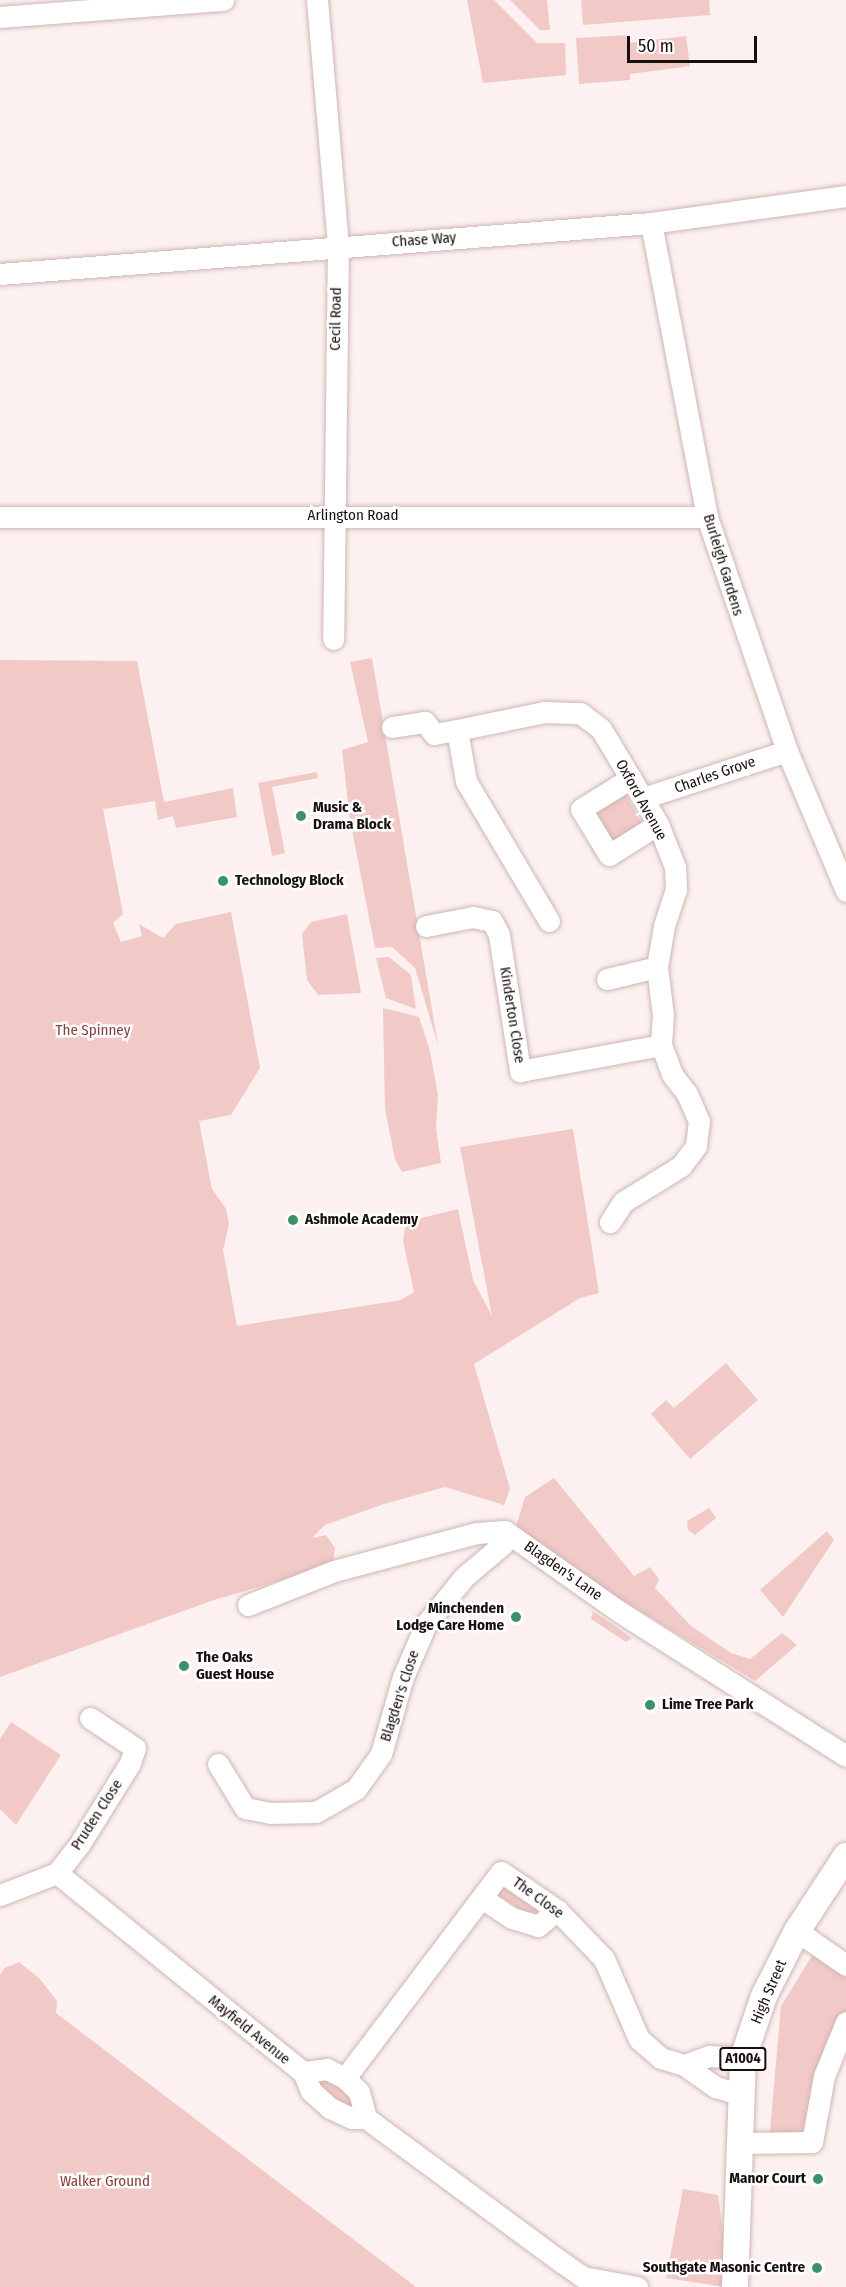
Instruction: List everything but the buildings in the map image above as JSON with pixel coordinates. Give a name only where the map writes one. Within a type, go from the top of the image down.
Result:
[{"type":"main road","name":"High Street","points":[[735,2287],[744,2058],[764,1996],[797,1931],[846,1856]]},
{"type":"street","points":[[0,17],[223,0]]},
{"type":"street","name":"Cecil Road","points":[[317,0],[338,246],[333,639]]},
{"type":"street","name":"Chase Way","points":[[0,274],[651,223],[846,196]]},
{"type":"street","name":"Burleigh Gardens","points":[[651,223],[707,517],[744,634],[787,751],[846,891]]},
{"type":"street","name":"Arlington Road","points":[[0,517],[707,517]]},
{"type":"street","name":"Oxford Avenue","points":[[392,727],[425,722],[434,734],[545,712],[580,713],[601,729],[658,824],[675,867],[676,889],[664,926],[657,967],[663,1015],[661,1044],[672,1074],[687,1094],[699,1121],[696,1146],[681,1166],[623,1202],[610,1222]]},
{"type":"street","points":[[457,730],[466,781],[549,921]]},
{"type":"street","name":"Charles Grove","points":[[643,798],[787,751]]},
{"type":"street","points":[[631,778],[581,809],[609,855],[658,824]]},
{"type":"street","name":"Kinderton Close","points":[[426,926],[473,917],[492,921],[499,935],[520,1071],[661,1044]]},
{"type":"street","points":[[607,979],[657,967]]},
{"type":"street","points":[[248,1605],[334,1571],[477,1533],[506,1531]]},
{"type":"street","name":"Blagden's Lane","points":[[506,1531],[620,1612],[846,1756]]},
{"type":"street","name":"Blagden's Close","points":[[218,1764],[245,1808],[270,1813],[316,1812],[356,1788],[381,1754],[403,1677],[426,1624],[464,1577],[503,1544],[506,1531]]},
{"type":"street","name":"Pruden Close","points":[[57,1873],[79,1845],[130,1763],[135,1749],[90,1718]]},
{"type":"street","name":"The Close","points":[[345,2078],[501,1872],[556,1910],[604,1959],[639,2039],[661,2058],[684,2065],[716,2087],[742,2095]]},
{"type":"street","points":[[0,1895],[57,1873]]},
{"type":"street","name":"Mayfield Avenue","points":[[57,1873],[303,2072],[327,2069],[345,2078]]},
{"type":"street","points":[[482,1898],[512,1918],[538,1926],[556,1910]]},
{"type":"street","points":[[797,1931],[846,1965]]},
{"type":"street","points":[[739,2143],[812,2142],[824,2076],[846,2022]]},
{"type":"street","points":[[684,2065],[709,2056],[744,2058]]},
{"type":"street","points":[[303,2072],[311,2091],[330,2108],[351,2118],[366,2118],[583,2277],[637,2287]]},
{"type":"street","points":[[345,2078],[359,2092],[366,2118]]},
{"type":"green space","points":[[467,0],[494,0],[537,43],[565,43],[566,75],[483,83]]},
{"type":"green space","points":[[510,0],[547,0],[550,30],[540,30]]},
{"type":"green space","points":[[581,0],[709,0],[710,15],[583,25]]},
{"type":"green space","points":[[626,35],[628,43],[686,36],[690,66],[630,74],[630,80],[579,84],[576,38]]},
{"type":"green space","points":[[372,658],[438,1045],[415,968],[392,947],[375,948],[350,820],[342,750],[368,742],[350,662]]},
{"type":"green space","name":"Ashmole Academy","points":[[0,660],[137,661],[164,802],[233,788],[237,817],[176,828],[173,816],[158,820],[155,801],[103,809],[123,914],[113,923],[121,942],[142,936],[139,924],[163,938],[176,924],[231,912],[260,1068],[231,1115],[199,1121],[212,1189],[226,1209],[229,1224],[223,1250],[237,1326],[401,1300],[414,1292],[403,1241],[405,1228],[413,1220],[458,1209],[473,1280],[492,1316],[460,1147],[573,1129],[599,1293],[580,1298],[474,1364],[510,1489],[504,1505],[445,1487],[384,1504],[325,1525],[312,1538],[326,1535],[335,1548],[333,1565],[214,1600],[0,1677]]},
{"type":"green space","points":[[317,772],[318,778],[272,787],[285,853],[272,856],[258,783]]},
{"type":"green space","points":[[623,791],[644,827],[610,847],[589,810]]},
{"type":"green space","points":[[347,914],[361,993],[318,995],[307,980],[302,934],[311,922]]},
{"type":"green space","points":[[389,957],[411,975],[416,1009],[386,998],[376,958]]},
{"type":"green space","points":[[383,1008],[419,1017],[430,1051],[438,1095],[436,1128],[441,1163],[402,1172],[395,1159],[385,1109]]},
{"type":"green space","points":[[726,1363],[758,1400],[690,1459],[651,1414],[666,1400],[674,1408]]},
{"type":"green space","points":[[554,1478],[634,1576],[650,1567],[659,1579],[655,1588],[691,1626],[731,1653],[750,1659],[782,1633],[797,1645],[755,1681],[594,1583],[516,1527],[525,1497]]},
{"type":"green space","points":[[709,1508],[716,1518],[695,1535],[688,1530],[687,1521]]},
{"type":"green space","points":[[827,1531],[834,1540],[783,1617],[760,1590]]},
{"type":"green space","points":[[593,1611],[632,1638],[626,1642],[591,1619]]},
{"type":"green space","points":[[11,1722],[61,1755],[16,1825],[0,1809],[0,1739]]},
{"type":"green space","points":[[499,1883],[539,1907],[537,1912],[526,1913],[498,1895]]},
{"type":"green space","points":[[818,1946],[846,1965],[846,2022],[812,2142],[769,2143],[781,2006]]},
{"type":"green space","name":"Walker Ground","points":[[19,1962],[40,1979],[57,2001],[56,2013],[416,2287],[0,2287],[0,1975],[5,1968]]},
{"type":"green space","points":[[315,2076],[345,2086],[354,2107],[350,2109],[326,2097]]},
{"type":"green space","points":[[683,2189],[718,2195],[727,2262],[725,2287],[666,2278]]},
{"type":"place","name":"Music & Drama Block","points":[[301,816]]},
{"type":"place","name":"Technology Block","points":[[223,881]]},
{"type":"place","name":"Ashmole Academy","points":[[293,1220]]},
{"type":"place","name":"Minchenden Lodge Care Home","points":[[516,1617]]},
{"type":"place","name":"The Oaks Guest House","points":[[184,1666]]},
{"type":"place","name":"Lime Tree Park","points":[[650,1705]]},
{"type":"place","name":"Manor Court","points":[[818,2179]]},
{"type":"place","name":"Southgate Masonic Centre","points":[[817,2268]]},
{"type":"park label","name":"The Spinney","points":[[93,1031]]}]
